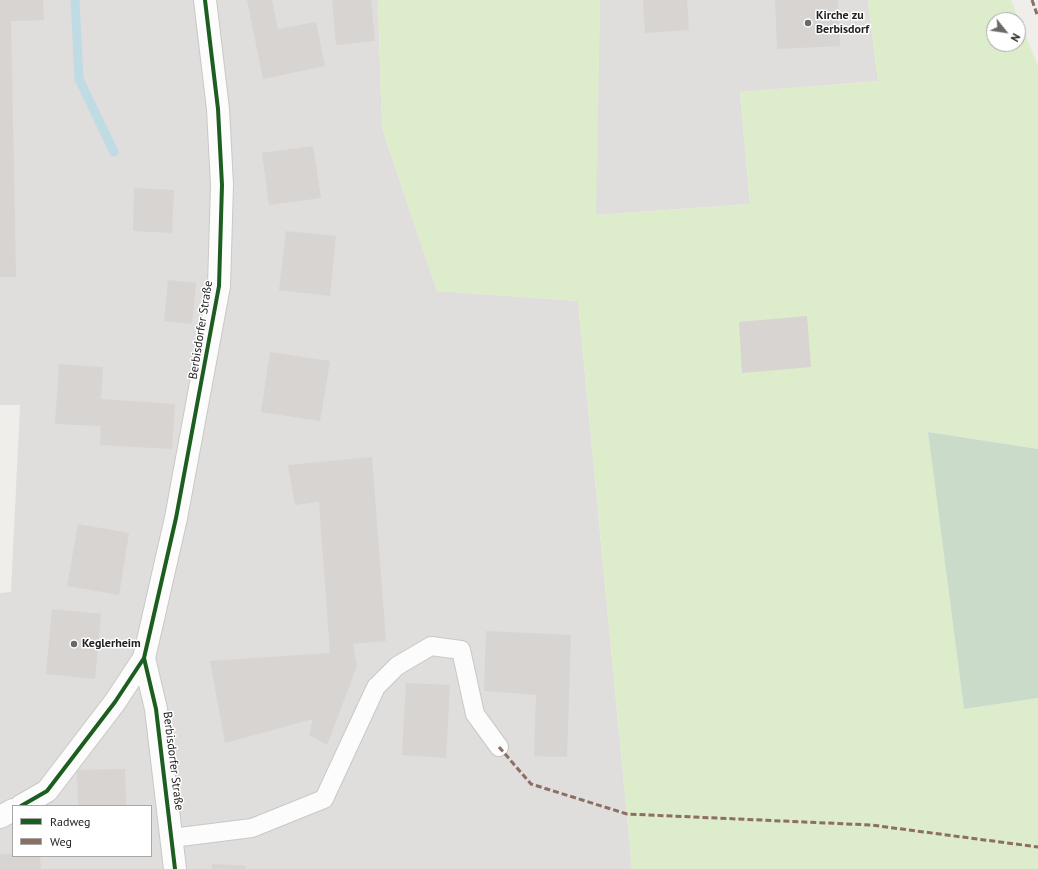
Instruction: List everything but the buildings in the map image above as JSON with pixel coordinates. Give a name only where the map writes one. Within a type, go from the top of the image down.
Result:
[{"type":"street","name":"Berbisdorfer Straße","points":[[23,805],[47,791],[115,702],[144,658],[176,518],[219,286],[222,185],[218,109],[205,0]]},
{"type":"street","name":"Berbisdorfer Straße","points":[[144,658],[156,710],[175,869]]},
{"type":"street","points":[[0,817],[12,811]]},
{"type":"lane","points":[[172,838],[252,828],[324,799],[376,687],[397,666],[431,646],[461,650],[475,714],[499,747]]},
{"type":"shaded area","points":[[0,0],[378,0],[382,128],[437,291],[578,301],[632,869],[0,869],[0,593],[11,592],[20,405],[0,405]]},
{"type":"shaded area","points":[[600,0],[868,0],[878,81],[740,92],[750,204],[595,215]]},
{"type":"green space","points":[[378,0],[600,0],[596,215],[750,204],[740,92],[878,81],[868,0],[1011,0],[1016,12],[986,12],[986,52],[1026,52],[1026,37],[1038,66],[1038,449],[928,432],[964,709],[1038,698],[1038,869],[632,869],[578,301],[437,291],[382,128]]},
{"type":"green space","points":[[928,432],[1038,449],[1038,698],[964,709]]},
{"type":"waterway","points":[[75,0],[79,79],[114,152]]},
{"type":"marked path","points":[[1032,0],[1038,17]]},
{"type":"marked path","points":[[499,747],[531,784],[627,814],[871,825],[1038,847]]},
{"type":"cycle path","points":[[175,869],[156,709],[144,658],[176,518],[219,286],[222,185],[218,109],[205,0]]},
{"type":"cycle path","points":[[23,805],[47,791],[115,702],[144,658]]},
{"type":"place","name":"Kirche zu Berbisdorf","points":[[808,23]]},
{"type":"place","name":"Keglerheim","points":[[74,644]]}]
